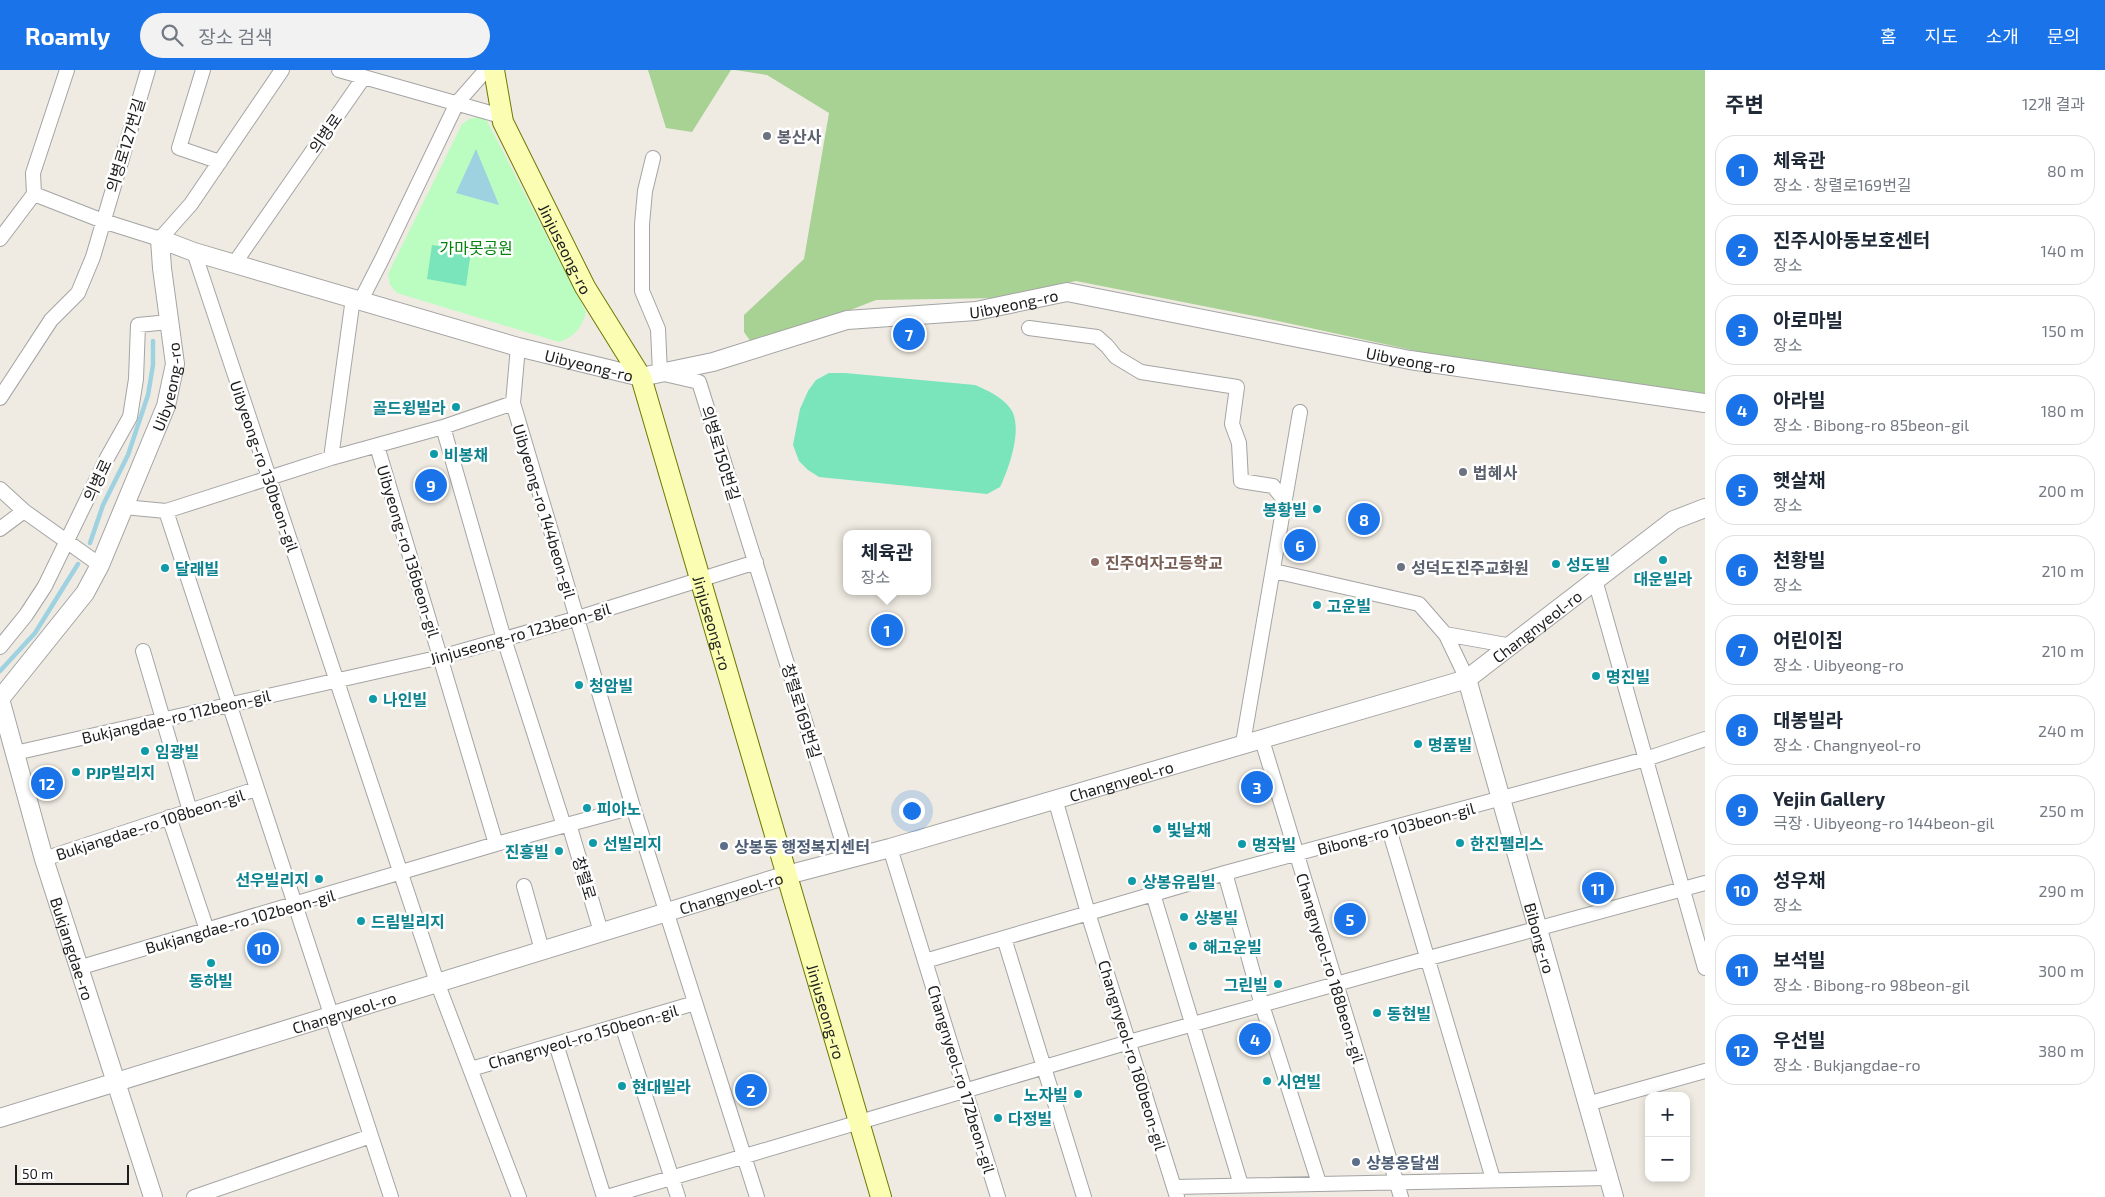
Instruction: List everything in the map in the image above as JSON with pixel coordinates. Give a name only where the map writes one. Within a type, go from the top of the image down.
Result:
[{"type":"main road","name":"Jinjuseong-ro","points":[[494,70],[503,122],[585,287],[650,375],[700,579],[881,1197]]},
{"type":"street","name":"의병로127번길","points":[[0,398],[51,320],[78,293],[93,256],[148,70]]},
{"type":"street","points":[[203,70],[179,148],[220,162]]},
{"type":"street","points":[[34,194],[103,221],[160,239],[191,204],[282,70]]},
{"type":"street","points":[[339,70],[501,116],[503,122]]},
{"type":"street","points":[[331,458],[357,299],[382,259],[457,103],[486,70]]},
{"type":"street","points":[[0,239],[34,194],[33,173],[64,71]]},
{"type":"street","name":"의병로","points":[[234,264],[364,77]]},
{"type":"street","points":[[650,375],[658,329],[642,291],[642,224],[645,191],[653,158]]},
{"type":"street","name":"Uibyeong-ro","points":[[0,699],[85,593],[100,565],[166,406],[175,364],[160,239],[194,252],[518,347],[650,375],[713,362],[847,320],[976,311],[1067,292],[1410,360],[1705,403]]},
{"type":"street","name":"Uibyeong-ro 130beon-gil","points":[[194,252],[338,679],[400,873]]},
{"type":"street","name":"의병로","points":[[0,647],[26,615],[45,586],[68,542],[107,458],[130,417],[136,379],[138,325],[169,322]]},
{"type":"street","points":[[1029,328],[1097,337],[1108,346],[1116,357],[1141,372],[1237,387],[1232,424],[1239,443],[1241,481],[1272,486],[1285,501]]},
{"type":"street","name":"Uibyeong-ro 144beon-gil","points":[[518,347],[513,403],[633,806],[757,1197]]},
{"type":"street","name":"의병로150번길","points":[[650,375],[699,382],[756,562]]},
{"type":"street","name":"Uibyeong-ro 144beon-gil","points":[[443,427],[513,403]]},
{"type":"street","points":[[1244,743],[1300,412]]},
{"type":"street","points":[[443,427],[504,639]]},
{"type":"street","name":"Uibyeong-ro 136beon-gil","points":[[166,511],[331,458],[443,427]]},
{"type":"street","name":"Uibyeong-ro 136beon-gil","points":[[377,446],[496,844]]},
{"type":"street","points":[[0,489],[24,511],[100,565]]},
{"type":"street","points":[[124,507],[166,511],[391,1197]]},
{"type":"street","name":"Changnyeol-ro","points":[[0,1118],[437,982],[787,876],[890,848],[1467,679],[1674,520],[1705,508]]},
{"type":"street","points":[[0,529],[24,511]]},
{"type":"street","name":"Jinjuseong-ro 123beon-gil","points":[[338,679],[441,657],[578,618],[756,562]]},
{"type":"street","name":"창렬로169번길","points":[[756,562],[848,859]]},
{"type":"street","points":[[1274,571],[1419,604],[1445,634],[1467,679]]},
{"type":"street","points":[[1595,580],[1705,968]]},
{"type":"street","points":[[1445,634],[1512,646]]},
{"type":"street","name":"창렬로","points":[[504,639],[601,932]]},
{"type":"street","points":[[144,651],[190,810]]},
{"type":"street","name":"Bukjangdae-ro 112beon-gil","points":[[15,754],[338,679]]},
{"type":"street","name":"Bibong-ro","points":[[1467,679],[1614,1197]]},
{"type":"street","name":"Bukjangdae-ro","points":[[0,699],[44,859],[153,1197]]},
{"type":"street","name":"Bibong-ro 103beon-gil","points":[[1088,913],[1501,800],[1646,759],[1705,739]]},
{"type":"street","name":"Changnyeol-ro 188beon-gil","points":[[1262,740],[1401,1197]]},
{"type":"street","name":"Bukjangdae-ro 108beon-gil","points":[[44,859],[256,789]]},
{"type":"street","name":"Changnyeol-ro 180beon-gil","points":[[1055,799],[1088,913],[1175,1192]]},
{"type":"street","name":"Bukjangdae-ro 102beon-gil","points":[[78,968],[496,844],[633,806]]},
{"type":"street","points":[[169,817],[207,930]]},
{"type":"street","points":[[1390,830],[1493,1179]]},
{"type":"street","name":"Changnyeol-ro 172beon-gil","points":[[890,848],[998,1197]]},
{"type":"street","name":"Changnyeol-ro 150beon-gil","points":[[400,873],[437,982],[519,1197]]},
{"type":"street","points":[[1225,874],[1262,1005],[1319,1183]]},
{"type":"street","points":[[556,1044],[606,1197],[1129,1042],[1705,883]]},
{"type":"street","points":[[524,886],[542,950]]},
{"type":"street","points":[[1153,894],[1241,1185]]},
{"type":"street","points":[[925,961],[1088,913]]},
{"type":"street","points":[[1004,938],[1084,1197]]},
{"type":"street","name":"Changnyeol-ro 150beon-gil","points":[[471,1069],[696,1003]]},
{"type":"street","points":[[622,1024],[678,1197]]},
{"type":"street","points":[[1587,1104],[1705,1071]]},
{"type":"street","points":[[194,1197],[371,1136]]},
{"type":"street","points":[[1175,1192],[1241,1185],[1608,1178]]},
{"type":"green space","points":[[648,70],[731,70],[692,132],[666,128]]},
{"type":"green space","points":[[735,70],[1705,70],[1705,402],[1421,352],[1264,318],[1076,281],[1000,298],[876,300],[815,324],[761,356],[744,332],[744,315],[804,259],[829,113],[767,75]]},
{"type":"green space","name":"가마못공원","points":[[480,117],[487,121],[586,312],[577,331],[559,342],[397,293],[390,285],[388,274],[462,124],[469,119]]},
{"type":"green space","points":[[432,245],[471,251],[466,286],[427,279]]},
{"type":"green space","points":[[829,373],[975,385],[999,397],[1010,408],[1016,425],[1014,448],[1000,487],[987,494],[819,477],[808,470],[799,461],[793,445],[800,409],[808,391],[816,380]]},
{"type":"water","points":[[476,149],[499,205],[456,193]]},
{"type":"waterway","points":[[90,543],[103,505],[128,455],[148,395],[153,365],[153,341]]},
{"type":"waterway","points":[[0,671],[35,633],[78,564]]},
{"type":"place","name":"봉산사","points":[[767,136]]},
{"type":"place","name":"어린이집","points":[[909,334]]},
{"type":"place","name":"골드윙빌라","points":[[456,407]]},
{"type":"place","name":"비봉채","points":[[434,454]]},
{"type":"place","name":"법혜사","points":[[1463,472]]},
{"type":"place","name":"Yejin Gallery","points":[[431,485]]},
{"type":"place","name":"봉황빌","points":[[1317,509]]},
{"type":"place","name":"대봉빌라","points":[[1364,519]]},
{"type":"place","name":"천황빌","points":[[1300,545]]},
{"type":"place","name":"대운빌라","points":[[1663,560]]},
{"type":"place","name":"진주여자고등학교","points":[[1095,562]]},
{"type":"place","name":"성도빌","points":[[1556,564]]},
{"type":"place","name":"성덕도진주교화원","points":[[1401,567]]},
{"type":"place","name":"달래빌","points":[[165,568]]},
{"type":"place","name":"고운빌","points":[[1317,605]]},
{"type":"place","name":"체육관","points":[[887,630]]},
{"type":"place","name":"명진빌","points":[[1596,676]]},
{"type":"place","name":"청암빌","points":[[579,685]]},
{"type":"place","name":"나인빌","points":[[373,699]]},
{"type":"place","name":"명품빌","points":[[1418,744]]},
{"type":"place","name":"임광빌","points":[[145,751]]},
{"type":"place","name":"PJP빌리지","points":[[76,772]]},
{"type":"place","name":"우선빌","points":[[47,783]]},
{"type":"place","name":"아로마빌","points":[[1257,787]]},
{"type":"place","name":"피아노","points":[[587,808]]},
{"type":"place","name":"빛날채","points":[[1157,829]]},
{"type":"place","name":"선빌리지","points":[[593,843]]},
{"type":"place","name":"한진펠리스","points":[[1460,843]]},
{"type":"place","name":"명작빌","points":[[1242,844]]},
{"type":"place","name":"상봉동 행정복지센터","points":[[724,846]]},
{"type":"place","name":"진흥빌","points":[[559,851]]},
{"type":"place","name":"선우빌리지","points":[[319,879]]},
{"type":"place","name":"상봉유림빌","points":[[1132,881]]},
{"type":"place","name":"보석빌","points":[[1598,888]]},
{"type":"place","name":"상봉빌","points":[[1184,917]]},
{"type":"place","name":"햇살채","points":[[1350,919]]},
{"type":"place","name":"드림빌리지","points":[[361,921]]},
{"type":"place","name":"해고운빌","points":[[1193,946]]},
{"type":"place","name":"성우채","points":[[263,948]]},
{"type":"place","name":"동하빌","points":[[211,963]]},
{"type":"place","name":"그린빌","points":[[1278,984]]},
{"type":"place","name":"동현빌","points":[[1377,1013]]},
{"type":"place","name":"아라빌","points":[[1255,1039]]},
{"type":"place","name":"시연빌","points":[[1267,1081]]},
{"type":"place","name":"현대빌라","points":[[622,1086]]},
{"type":"place","name":"진주시아동보호센터","points":[[751,1090]]},
{"type":"place","name":"노자빌","points":[[1078,1094]]},
{"type":"place","name":"다정빌","points":[[998,1118]]},
{"type":"place","name":"상봉옹달샘","points":[[1356,1162]]}]
